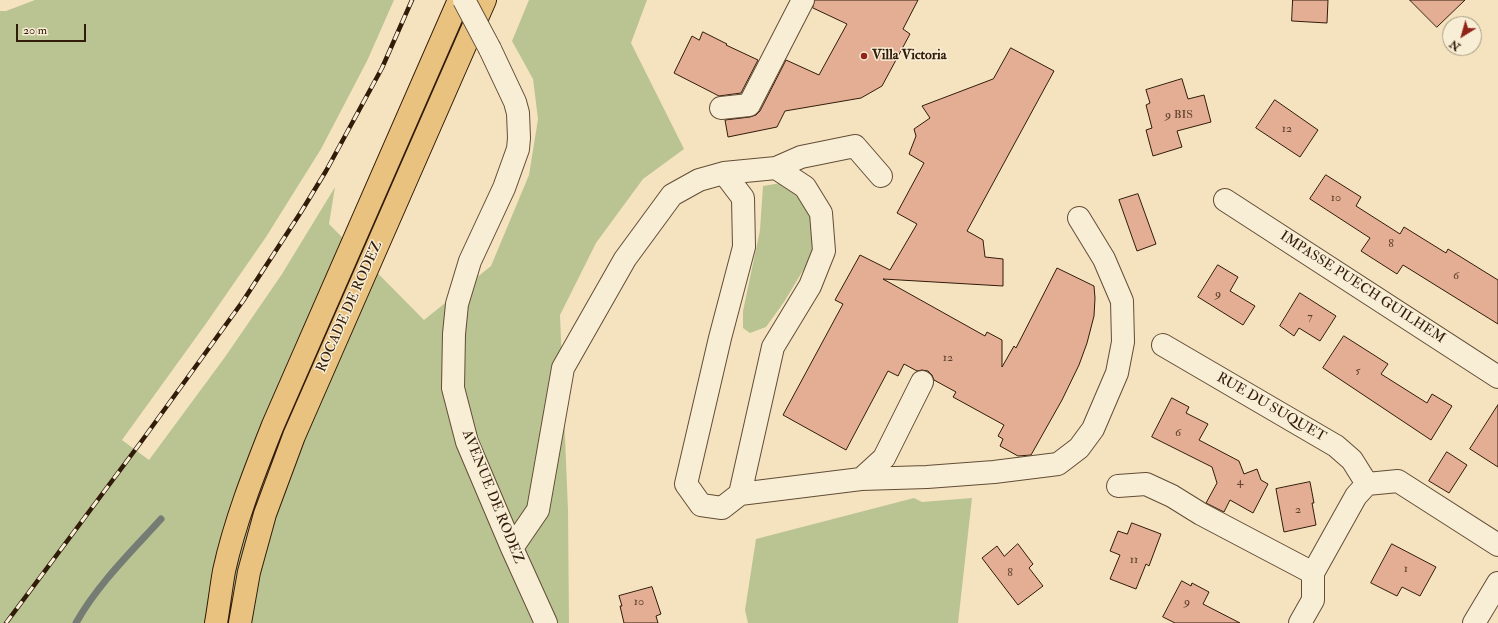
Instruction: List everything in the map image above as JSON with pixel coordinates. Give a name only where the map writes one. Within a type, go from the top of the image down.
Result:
[{"type":"highway","name":"ROCADE DE RODEZ","points":[[216,623],[224,571],[239,517],[270,432],[459,0]]},
{"type":"highway","name":"ROCADE DE RODEZ","points":[[240,623],[249,572],[265,514],[294,436],[486,0]]},
{"type":"street","name":"AVENUE DE RODEZ","points":[[464,0],[490,49],[515,102],[518,113],[519,138],[518,149],[504,188],[470,261],[457,304],[454,334],[453,388],[467,442],[546,623]]},
{"type":"street","points":[[721,108],[749,105],[803,0]]},
{"type":"street","points":[[512,548],[538,510],[563,368],[625,259],[672,196],[699,180],[724,173],[776,168],[801,157],[855,146],[881,176]]},
{"type":"street","points":[[740,494],[773,347],[810,286],[824,251],[821,213],[805,187],[776,168]]},
{"type":"street","points":[[724,173],[743,198],[744,248],[720,338],[686,484],[701,504],[722,508],[740,494],[861,479],[927,477],[994,472],[1058,464],[1079,448],[1093,429],[1118,373],[1122,342],[1122,301],[1104,260],[1079,218]]},
{"type":"street","name":"IMPASSE PUECH GUILHEM","points":[[1225,200],[1498,377]]},
{"type":"street","name":"RUE DU SUQUET","points":[[1163,345],[1336,446],[1352,460],[1367,484]]},
{"type":"street","points":[[861,479],[884,458],[922,382]]},
{"type":"street","points":[[1300,623],[1313,600],[1313,573],[1356,496],[1367,484],[1398,481],[1498,544]]},
{"type":"street","points":[[1118,486],[1146,484],[1172,496],[1201,514],[1313,573]]},
{"type":"street","points":[[1474,623],[1498,583]]},
{"type":"green space","points":[[35,0],[394,0],[367,61],[321,149],[266,237],[122,440],[149,460],[225,357],[282,274],[335,187],[329,224],[424,320],[491,266],[529,175],[538,119],[533,79],[512,41],[529,0],[647,0],[631,43],[684,149],[643,179],[596,243],[560,315],[568,510],[569,623],[0,623],[0,11],[6,11]]},
{"type":"green space","points":[[781,183],[795,194],[812,215],[816,241],[805,267],[784,302],[766,327],[750,333],[743,328],[743,311],[760,230],[763,186]]},
{"type":"green space","points":[[914,498],[922,502],[972,498],[958,623],[748,623],[745,610],[756,539]]},
{"type":"building","points":[[815,0],[918,0],[903,29],[910,34],[882,86],[861,98],[785,111],[777,127],[728,137],[725,120],[756,115],[760,111],[786,60],[819,75],[847,24],[813,8]]},
{"type":"building","points":[[1293,0],[1328,0],[1327,23],[1292,21]]},
{"type":"building","points":[[1410,0],[1465,0],[1448,16],[1442,16],[1442,22],[1437,27]]},
{"type":"building","points":[[703,32],[758,60],[741,93],[719,96],[674,73],[692,36],[699,40]]},
{"type":"building","points":[[1011,48],[1054,71],[967,231],[983,240],[985,257],[1003,259],[1003,286],[883,279],[985,336],[987,332],[1002,340],[1002,367],[1014,346],[1016,348],[1057,268],[1094,286],[1094,316],[1087,343],[1079,365],[1062,400],[1031,455],[1018,456],[1000,446],[1003,439],[998,436],[1004,425],[953,397],[956,392],[934,380],[928,371],[917,371],[904,364],[898,376],[888,371],[846,450],[783,415],[843,304],[835,300],[860,255],[890,270],[917,224],[897,213],[924,163],[909,154],[916,136],[914,129],[930,118],[922,106],[993,79]]},
{"type":"building","points":[[1182,79],[1188,99],[1204,95],[1211,122],[1177,131],[1182,147],[1153,156],[1146,130],[1152,128],[1146,105],[1150,103],[1146,90]]},
{"type":"building","points":[[1275,100],[1318,130],[1300,157],[1256,128]]},
{"type":"building","points":[[1326,175],[1361,197],[1356,206],[1400,234],[1404,227],[1446,253],[1448,249],[1498,280],[1498,324],[1403,265],[1397,274],[1361,251],[1370,238],[1310,199]]},
{"type":"building","points":[[1138,194],[1156,244],[1137,251],[1119,200]]},
{"type":"building","points":[[1218,265],[1238,277],[1230,291],[1255,306],[1243,325],[1198,297]]},
{"type":"building","points":[[1300,293],[1336,316],[1320,341],[1299,328],[1294,336],[1280,326]]},
{"type":"building","points":[[1344,336],[1388,364],[1381,374],[1427,403],[1432,394],[1452,406],[1431,440],[1323,368]]},
{"type":"building","points":[[1172,398],[1189,407],[1186,413],[1208,424],[1199,440],[1239,461],[1244,474],[1257,469],[1261,480],[1268,484],[1253,513],[1230,500],[1224,512],[1206,503],[1217,483],[1212,467],[1152,437]]},
{"type":"building","points":[[1498,405],[1498,467],[1470,449]]},
{"type":"building","points":[[1447,452],[1467,465],[1449,493],[1429,481]]},
{"type":"building","points":[[1310,482],[1316,525],[1284,532],[1276,489]]},
{"type":"building","points":[[1132,523],[1161,534],[1149,566],[1146,564],[1136,589],[1110,579],[1120,555],[1110,551],[1118,531],[1127,534]]},
{"type":"building","points":[[1018,544],[1033,564],[1029,568],[1043,586],[1018,605],[982,558],[997,546],[1004,556]]},
{"type":"building","points":[[1392,544],[1436,567],[1420,596],[1402,587],[1397,596],[1371,583]]},
{"type":"building","points":[[1182,581],[1191,586],[1192,583],[1209,592],[1203,604],[1240,623],[1175,623],[1163,617]]},
{"type":"building","points":[[652,587],[661,614],[656,616],[658,623],[624,623],[619,596]]},
{"type":"waterway","points":[[76,623],[84,609],[104,582],[161,519]]},
{"type":"railway","points":[[6,623],[141,442],[243,301],[326,171],[382,68],[412,0]]},
{"type":"place","name":"Villa Victoria","points":[[864,56]]}]
